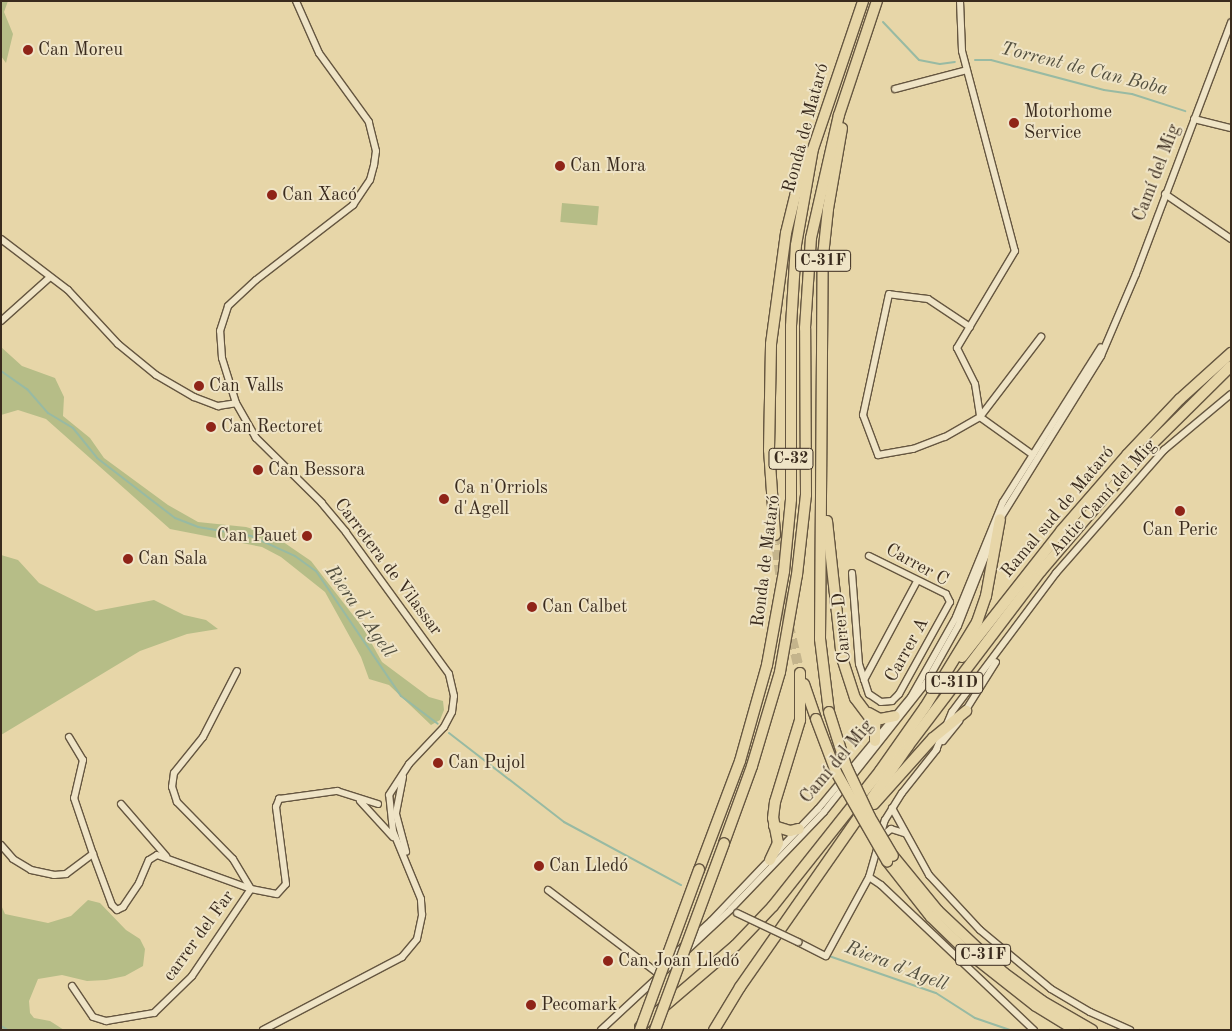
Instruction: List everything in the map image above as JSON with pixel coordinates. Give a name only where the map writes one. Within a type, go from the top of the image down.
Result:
[{"type":"highway","name":"Ronda de Mataró","points":[[638,1030],[740,761],[767,665],[784,571],[791,499],[793,278],[814,149],[847,41],[863,1]]},
{"type":"highway","name":"Ronda de Mataró","points":[[655,1030],[752,766],[780,672],[797,575],[806,495],[805,328],[811,238],[839,114],[877,1]]},
{"type":"highway","name":"C-31F","points":[[839,114],[842,128],[828,209],[823,256],[820,639],[830,712],[846,766],[890,859],[938,911],[1004,974],[1042,1001],[1092,1030]]},
{"type":"highway","name":"C-31F","points":[[775,535],[769,432],[775,305],[786,232],[801,172],[806,155],[814,149]]},
{"type":"highway","name":"Ramal sud de Mataró","points":[[925,707],[989,621],[1079,510],[1180,399],[1231,353]]},
{"type":"highway","name":"C-31D","points":[[714,1030],[740,987],[846,834],[952,686],[1041,571],[1135,461],[1231,366]]},
{"type":"highway","points":[[821,481],[842,658],[849,684],[863,709],[875,725],[875,741]]},
{"type":"highway","points":[[925,707],[980,614],[1000,519]]},
{"type":"highway","name":"C-31F","points":[[774,826],[775,802],[800,720],[800,673],[836,772],[890,859],[931,917],[965,950],[1036,1006],[1075,1030]]},
{"type":"highway","name":"C-31D","points":[[638,1030],[735,946],[773,906],[858,801],[925,707]]},
{"type":"highway","points":[[863,709],[880,719],[895,716]]},
{"type":"highway","points":[[846,834],[945,728],[966,711]]},
{"type":"highway","points":[[774,826],[790,831],[799,829]]},
{"type":"highway","points":[[770,860],[778,842],[774,826]]},
{"type":"street","name":"Carretera de Vilassar","points":[[296,1],[319,53],[369,122],[376,151],[374,165],[370,180],[353,205],[256,280],[228,306],[221,325],[220,345],[236,403],[256,438],[322,503],[346,532],[449,674],[454,696],[449,720],[410,764],[384,805]]},
{"type":"street","points":[[960,1],[960,33],[967,70],[1015,251],[957,348],[975,384],[980,416],[1034,455]]},
{"type":"street","name":"Camí del Mig","points":[[950,630],[995,517],[1070,408],[1097,362],[1165,194],[1231,22]]},
{"type":"street","points":[[895,89],[967,70]]},
{"type":"street","points":[[1194,119],[1231,128]]},
{"type":"street","points":[[1165,194],[1231,239]]},
{"type":"street","points":[[1,240],[50,277],[88,310],[118,344],[156,375],[194,397],[218,406],[236,403]]},
{"type":"street","points":[[1,321],[50,277]]},
{"type":"street","points":[[970,327],[928,298],[890,294],[864,415],[878,456],[913,449],[945,437],[980,416],[1040,337]]},
{"type":"street","name":"Camí del Mig","points":[[601,1030],[734,911],[824,812],[919,692],[948,646],[971,594],[1000,519],[1020,481],[1109,334]]},
{"type":"street","name":"Antic Camí del Mig","points":[[936,750],[952,712],[1011,636],[1056,573],[1098,521],[1164,450],[1231,394]]},
{"type":"street","name":"Camí del Mig","points":[[1034,455],[1070,408]]},
{"type":"street","name":"Carrer C","points":[[869,556],[946,594],[950,602]]},
{"type":"street","name":"Carrer D","points":[[852,573],[860,668],[864,680]]},
{"type":"street","points":[[864,680],[917,580]]},
{"type":"street","name":"Camí del Mig","points":[[595,1030],[740,891],[799,829],[875,741],[895,716],[943,642],[971,594]]},
{"type":"street","name":"Carrer A","points":[[864,680],[869,694],[880,702],[892,701],[900,694],[950,602]]},
{"type":"street","points":[[939,623],[950,630]]},
{"type":"street","points":[[932,636],[943,642]]},
{"type":"street","name":"Antic Camí del Mig","points":[[734,911],[826,956],[868,877],[892,808],[966,711],[1011,636]]},
{"type":"street","name":"Camí del Mig","points":[[919,692],[945,645],[943,642]]},
{"type":"street","points":[[860,668],[869,670]]},
{"type":"street","points":[[237,671],[203,736],[174,773],[172,787],[177,802],[233,860],[251,889]]},
{"type":"street","points":[[69,737],[83,760],[74,798],[112,905],[117,910],[139,883],[149,860],[157,855],[166,856],[251,889],[277,894],[286,884],[276,807],[279,799],[338,792],[384,805]]},
{"type":"street","points":[[375,815],[401,782],[410,764]]},
{"type":"street","points":[[401,782],[396,814],[401,843]]},
{"type":"street","points":[[357,798],[401,843]]},
{"type":"street","points":[[121,804],[166,856]]},
{"type":"street","points":[[375,815],[384,805]]},
{"type":"street","points":[[263,1030],[375,972],[410,949],[417,939],[422,915],[421,899],[401,843],[384,805]]},
{"type":"street","points":[[892,808],[929,875],[954,906],[994,943],[1051,989],[1090,1012],[1130,1030]]},
{"type":"street","points":[[880,838],[891,829],[905,834]]},
{"type":"street","points":[[1,845],[13,859],[31,870],[54,875],[66,874],[93,854]]},
{"type":"street","points":[[868,877],[881,885],[1034,1030]]},
{"type":"street","name":"carrer del Far","points":[[72,986],[93,1017],[106,1021],[154,1013],[192,976],[251,889]]},
{"type":"street","points":[[548,890],[656,972]]},
{"type":"street","name":"Camí del Mig","points":[[734,911],[740,891]]},
{"type":"street","name":"Camí del Mig","points":[[711,920],[734,911]]},
{"type":"green space","points":[[1,1],[8,1],[4,12],[13,34],[6,63],[1,56]]},
{"type":"green space","points":[[562,203],[599,206],[597,225],[560,222]]},
{"type":"green space","points":[[1,347],[22,366],[55,378],[64,397],[63,416],[90,438],[104,458],[168,505],[198,522],[246,527],[273,535],[311,561],[363,628],[382,662],[429,697],[443,701],[444,710],[440,720],[431,725],[389,685],[369,679],[361,657],[325,592],[281,557],[262,547],[170,529],[46,419],[18,410],[1,415]]},
{"type":"green space","points":[[1,555],[18,560],[39,583],[96,611],[154,600],[184,615],[206,620],[218,629],[187,634],[140,651],[1,735]]},
{"type":"green space","points":[[88,900],[100,903],[126,930],[140,939],[145,949],[143,966],[125,976],[106,980],[87,981],[62,975],[38,979],[29,1001],[30,1013],[34,1018],[50,1021],[64,1030],[1,1030],[1,905],[5,914],[48,923],[71,916]]},
{"type":"waterway","name":"Torrent de Can Boba","points":[[883,22],[919,60],[940,64],[955,62]]},
{"type":"waterway","name":"Torrent de Can Boba","points":[[975,60],[991,60],[1104,90],[1132,94],[1185,111]]},
{"type":"waterway","name":"Riera d'Agell","points":[[1,371],[27,389],[48,413],[73,428],[97,458],[175,518],[198,527],[251,536],[295,556],[316,571],[401,696],[438,724]]},
{"type":"waterway","name":"Riera d'Agell","points":[[449,733],[564,822],[681,885]]},
{"type":"waterway","name":"Riera d'Agell","points":[[829,956],[936,993],[975,1018],[1010,1030]]},
{"type":"waterway","points":[[1,1026],[8,1030]]},
{"type":"tunnel","points":[[775,535],[785,610],[800,673]]},
{"type":"place","name":"Can Moreu","points":[[28,50]]},
{"type":"place","name":"Motorhome Service","points":[[1014,123]]},
{"type":"place","name":"Can Mora","points":[[560,166]]},
{"type":"place","name":"Can Xacó","points":[[272,195]]},
{"type":"place","name":"Can Valls","points":[[199,386]]},
{"type":"place","name":"Can Rectoret","points":[[211,427]]},
{"type":"place","name":"Can Bessora","points":[[258,470]]},
{"type":"place","name":"Ca n'Orriols d'Agell","points":[[444,499]]},
{"type":"place","name":"Can Peric","points":[[1180,511]]},
{"type":"place","name":"Can Pauet","points":[[307,536]]},
{"type":"place","name":"Can Sala","points":[[128,559]]},
{"type":"place","name":"Can Calbet","points":[[532,607]]},
{"type":"place","name":"Can Pujol","points":[[438,763]]},
{"type":"place","name":"Can Lledó","points":[[539,866]]},
{"type":"place","name":"Can Joan Lledó","points":[[608,961]]},
{"type":"place","name":"Pecomark","points":[[531,1005]]}]
